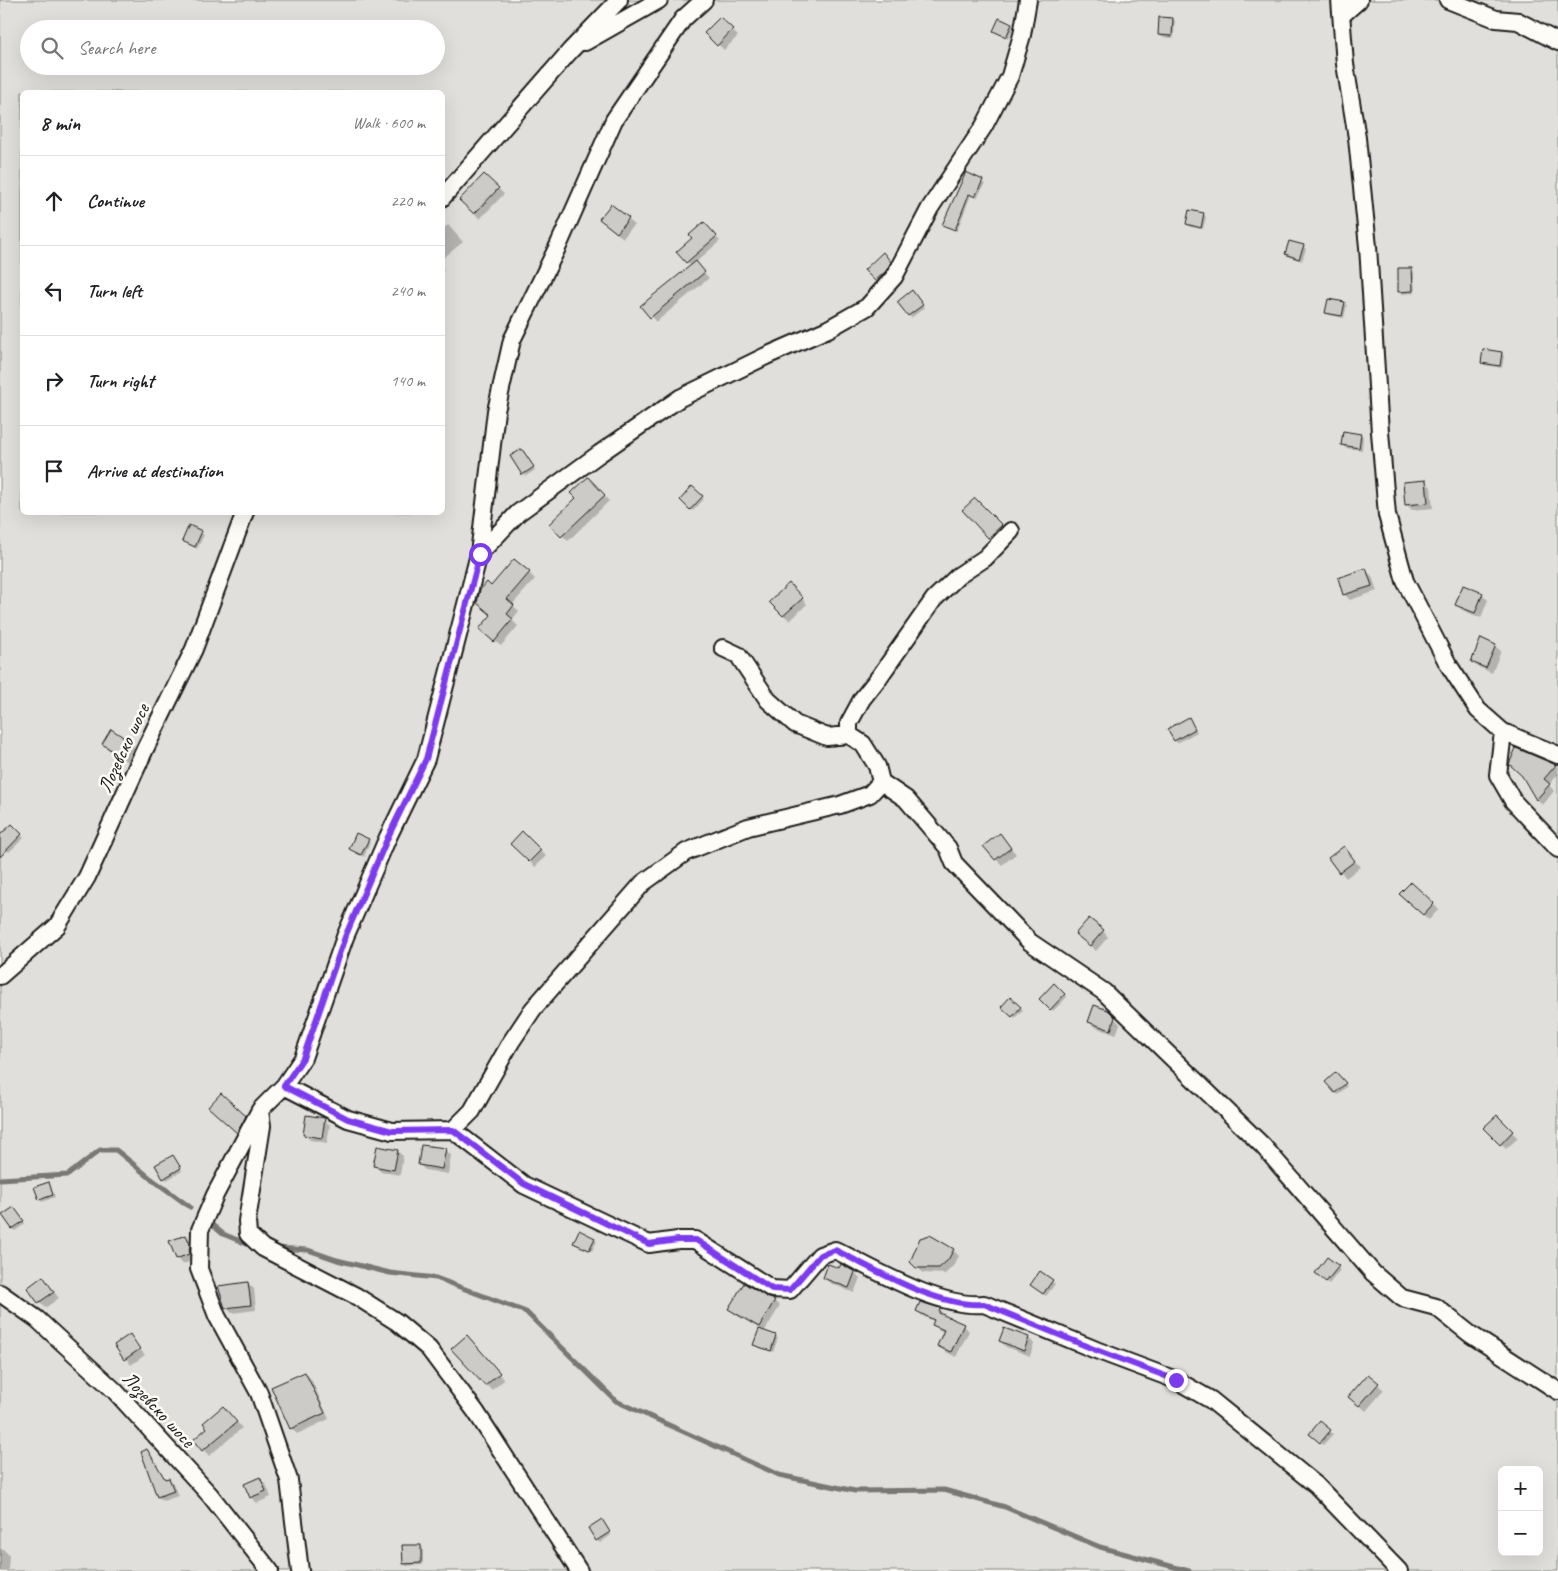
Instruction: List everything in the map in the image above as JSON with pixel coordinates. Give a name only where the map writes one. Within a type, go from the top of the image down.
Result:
[{"type":"street","points":[[445,195],[570,51],[619,0]]},
{"type":"street","points":[[570,51],[659,0]]},
{"type":"street","points":[[300,1571],[289,1480],[259,1393],[217,1316],[198,1269],[200,1230],[215,1195],[260,1110],[284,1086],[303,1058],[345,937],[388,837],[426,759],[480,554],[496,411],[512,340],[562,236],[614,120],[683,19],[704,0]]},
{"type":"street","points":[[480,554],[518,513],[680,398],[766,356],[828,329],[867,307],[894,278],[930,208],[984,126],[1010,76],[1022,35],[1028,0]]},
{"type":"street","points":[[1359,0],[1341,8],[1345,64],[1357,138],[1368,247],[1387,515],[1405,581],[1448,664],[1478,710],[1503,732],[1558,755]]},
{"type":"street","points":[[1448,0],[1496,18],[1518,21],[1558,42]]},
{"type":"street","name":"Лозевско шосе","points":[[0,976],[57,926],[87,877],[145,749],[194,649],[245,515]]},
{"type":"street","points":[[849,735],[849,723],[862,699],[934,599],[958,576],[985,558],[1011,531]]},
{"type":"street","points":[[723,648],[738,655],[768,700],[795,724],[828,737],[849,735],[863,744],[877,766],[881,782],[906,799],[948,848],[954,863],[1030,942],[1104,992],[1263,1146],[1372,1273],[1402,1298],[1436,1307],[1470,1334],[1558,1391]]},
{"type":"street","points":[[1503,732],[1498,775],[1513,802],[1558,849]]},
{"type":"street","points":[[453,1130],[472,1111],[511,1042],[533,1009],[643,883],[686,852],[748,827],[840,805],[870,794],[881,782]]},
{"type":"street","points":[[284,1086],[348,1119],[392,1131],[453,1130],[524,1184],[649,1244],[678,1240],[696,1240],[772,1289],[790,1290],[820,1255],[835,1250],[917,1291],[970,1306],[984,1304],[1096,1350],[1176,1380],[1211,1400],[1316,1485],[1399,1571]]},
{"type":"street","points":[[260,1110],[262,1126],[247,1221],[248,1234],[263,1248],[356,1296],[397,1322],[429,1349],[476,1412],[579,1571]]},
{"type":"street","name":"Лозевско шосе","points":[[0,1293],[37,1319],[115,1391],[210,1495],[270,1571]]},
{"type":"shaded area","points":[[0,0],[1558,0],[1558,1571],[0,1571]]},
{"type":"building","points":[[720,17],[733,29],[717,46],[704,33]]},
{"type":"building","points":[[1159,17],[1173,18],[1172,36],[1158,35]]},
{"type":"building","points":[[999,18],[1012,24],[1006,37],[993,31]]},
{"type":"building","points":[[966,172],[983,180],[975,197],[969,194],[955,230],[942,225]]},
{"type":"building","points":[[484,174],[499,188],[474,214],[459,200]]},
{"type":"building","points":[[611,204],[629,218],[617,233],[599,219]]},
{"type":"building","points":[[1189,210],[1204,213],[1201,228],[1186,224]]},
{"type":"building","points":[[704,222],[717,236],[686,263],[676,252],[692,238],[689,235]]},
{"type":"building","points":[[1289,241],[1304,245],[1299,259],[1285,254]]},
{"type":"building","points":[[883,252],[891,262],[886,271],[875,281],[864,270]]},
{"type":"building","points":[[696,261],[705,272],[650,318],[640,306]]},
{"type":"building","points":[[1398,268],[1412,268],[1413,291],[1398,292]]},
{"type":"building","points":[[912,290],[923,305],[908,316],[897,302]]},
{"type":"building","points":[[1328,299],[1345,302],[1342,316],[1325,313]]},
{"type":"building","points":[[1483,349],[1502,352],[1500,366],[1481,363]]},
{"type":"building","points":[[1343,431],[1361,434],[1359,448],[1341,445]]},
{"type":"building","points":[[522,449],[534,467],[522,475],[510,456]]},
{"type":"building","points":[[588,477],[605,495],[561,537],[549,524],[576,498],[571,493]]},
{"type":"building","points":[[1426,480],[1428,503],[1405,505],[1403,482]]},
{"type":"building","points":[[692,486],[703,496],[690,510],[680,500]]},
{"type":"building","points":[[975,498],[1002,525],[988,538],[962,510]]},
{"type":"building","points":[[189,525],[202,531],[195,547],[182,541]]},
{"type":"building","points":[[514,559],[530,572],[507,599],[514,605],[507,614],[513,619],[494,642],[479,629],[491,615],[477,603],[480,590],[487,582],[491,586]]},
{"type":"building","points":[[1366,568],[1372,586],[1343,595],[1338,578]]},
{"type":"building","points":[[789,583],[803,598],[783,616],[769,602]]},
{"type":"building","points":[[1463,585],[1483,593],[1475,613],[1455,605]]},
{"type":"building","points":[[1481,638],[1496,645],[1486,668],[1471,662]]},
{"type":"building","points":[[1189,717],[1195,729],[1174,741],[1167,729]]},
{"type":"building","points":[[111,729],[131,742],[122,757],[102,744]]},
{"type":"building","points":[[1516,748],[1556,765],[1544,779],[1550,784],[1536,800],[1522,776],[1509,764]]},
{"type":"building","points":[[12,824],[22,834],[0,857],[0,835]]},
{"type":"building","points":[[522,831],[541,850],[529,862],[510,844]]},
{"type":"building","points":[[356,833],[369,839],[361,855],[349,849]]},
{"type":"building","points":[[1000,833],[1011,848],[995,860],[983,846]]},
{"type":"building","points":[[1344,846],[1355,861],[1339,873],[1328,858]]},
{"type":"building","points":[[1411,882],[1434,903],[1423,915],[1399,894]]},
{"type":"building","points":[[1089,918],[1104,930],[1090,946],[1075,934]]},
{"type":"building","points":[[1054,983],[1065,994],[1050,1010],[1039,999]]},
{"type":"building","points":[[1010,997],[1021,1007],[1012,1017],[1001,1007]]},
{"type":"building","points":[[1094,1005],[1108,1010],[1115,1017],[1111,1030],[1088,1022]]},
{"type":"building","points":[[1336,1072],[1346,1083],[1335,1093],[1325,1082]]},
{"type":"building","points":[[221,1093],[246,1116],[237,1133],[208,1107]]},
{"type":"building","points":[[306,1115],[325,1118],[322,1138],[303,1135]]},
{"type":"building","points":[[1497,1115],[1513,1131],[1500,1145],[1483,1128]]},
{"type":"building","points":[[421,1145],[446,1148],[442,1169],[418,1165]]},
{"type":"building","points":[[377,1146],[398,1150],[394,1170],[373,1166]]},
{"type":"building","points":[[173,1155],[181,1168],[163,1179],[155,1165]]},
{"type":"building","points":[[49,1182],[53,1195],[39,1200],[34,1187]]},
{"type":"building","points":[[14,1207],[24,1221],[12,1229],[2,1215]]},
{"type":"building","points":[[579,1230],[595,1238],[589,1250],[573,1243]]},
{"type":"building","points":[[186,1235],[190,1244],[189,1254],[176,1259],[169,1241]]},
{"type":"building","points":[[930,1235],[954,1249],[948,1260],[939,1268],[916,1268],[910,1262],[920,1238]]},
{"type":"building","points":[[1327,1257],[1339,1266],[1326,1282],[1315,1273]]},
{"type":"building","points":[[828,1264],[839,1268],[841,1264],[855,1272],[849,1288],[823,1278]]},
{"type":"building","points":[[1040,1271],[1053,1280],[1043,1294],[1030,1285]]},
{"type":"building","points":[[43,1276],[54,1292],[38,1303],[27,1288]]},
{"type":"building","points":[[248,1282],[251,1305],[225,1308],[218,1286]]},
{"type":"building","points":[[744,1283],[775,1300],[759,1327],[728,1309]]},
{"type":"building","points":[[920,1302],[940,1308],[939,1313],[964,1324],[951,1352],[937,1346],[944,1330],[932,1325],[934,1320],[916,1311]]},
{"type":"building","points":[[1004,1328],[1029,1337],[1024,1351],[999,1341]]},
{"type":"building","points":[[759,1329],[776,1335],[771,1351],[753,1345]]},
{"type":"building","points":[[130,1334],[140,1349],[124,1360],[114,1345]]},
{"type":"building","points":[[467,1335],[500,1373],[485,1386],[451,1349]]},
{"type":"building","points":[[305,1372],[325,1413],[290,1429],[271,1387]]},
{"type":"building","points":[[1368,1374],[1379,1383],[1359,1406],[1348,1397]]},
{"type":"building","points":[[223,1406],[237,1422],[202,1451],[193,1440],[207,1428],[203,1423]]},
{"type":"building","points":[[1320,1421],[1331,1430],[1320,1443],[1309,1434]]},
{"type":"building","points":[[147,1449],[165,1479],[169,1478],[174,1491],[157,1497],[141,1452]]},
{"type":"building","points":[[260,1477],[266,1491],[250,1498],[244,1484]]},
{"type":"building","points":[[602,1519],[610,1532],[596,1541],[588,1528]]},
{"type":"building","points":[[402,1545],[421,1545],[421,1563],[403,1564]]},
{"type":"waterway","points":[[0,1179],[68,1175],[100,1150],[116,1150],[190,1207]]},
{"type":"waterway","points":[[211,1224],[223,1234],[252,1246]]},
{"type":"waterway","points":[[277,1248],[308,1250],[337,1260],[390,1273],[436,1278],[526,1312],[616,1401],[779,1475],[855,1491],[944,1490],[1005,1507],[1100,1547],[1189,1571]]},
{"type":"route","points":[[480,554],[426,759],[388,837],[345,937],[303,1058],[284,1086],[348,1119],[392,1131],[453,1130],[524,1184],[649,1244],[678,1240],[696,1240],[772,1289],[790,1290],[820,1255],[835,1250],[917,1291],[970,1306],[984,1304],[1096,1350],[1176,1380]]}]
